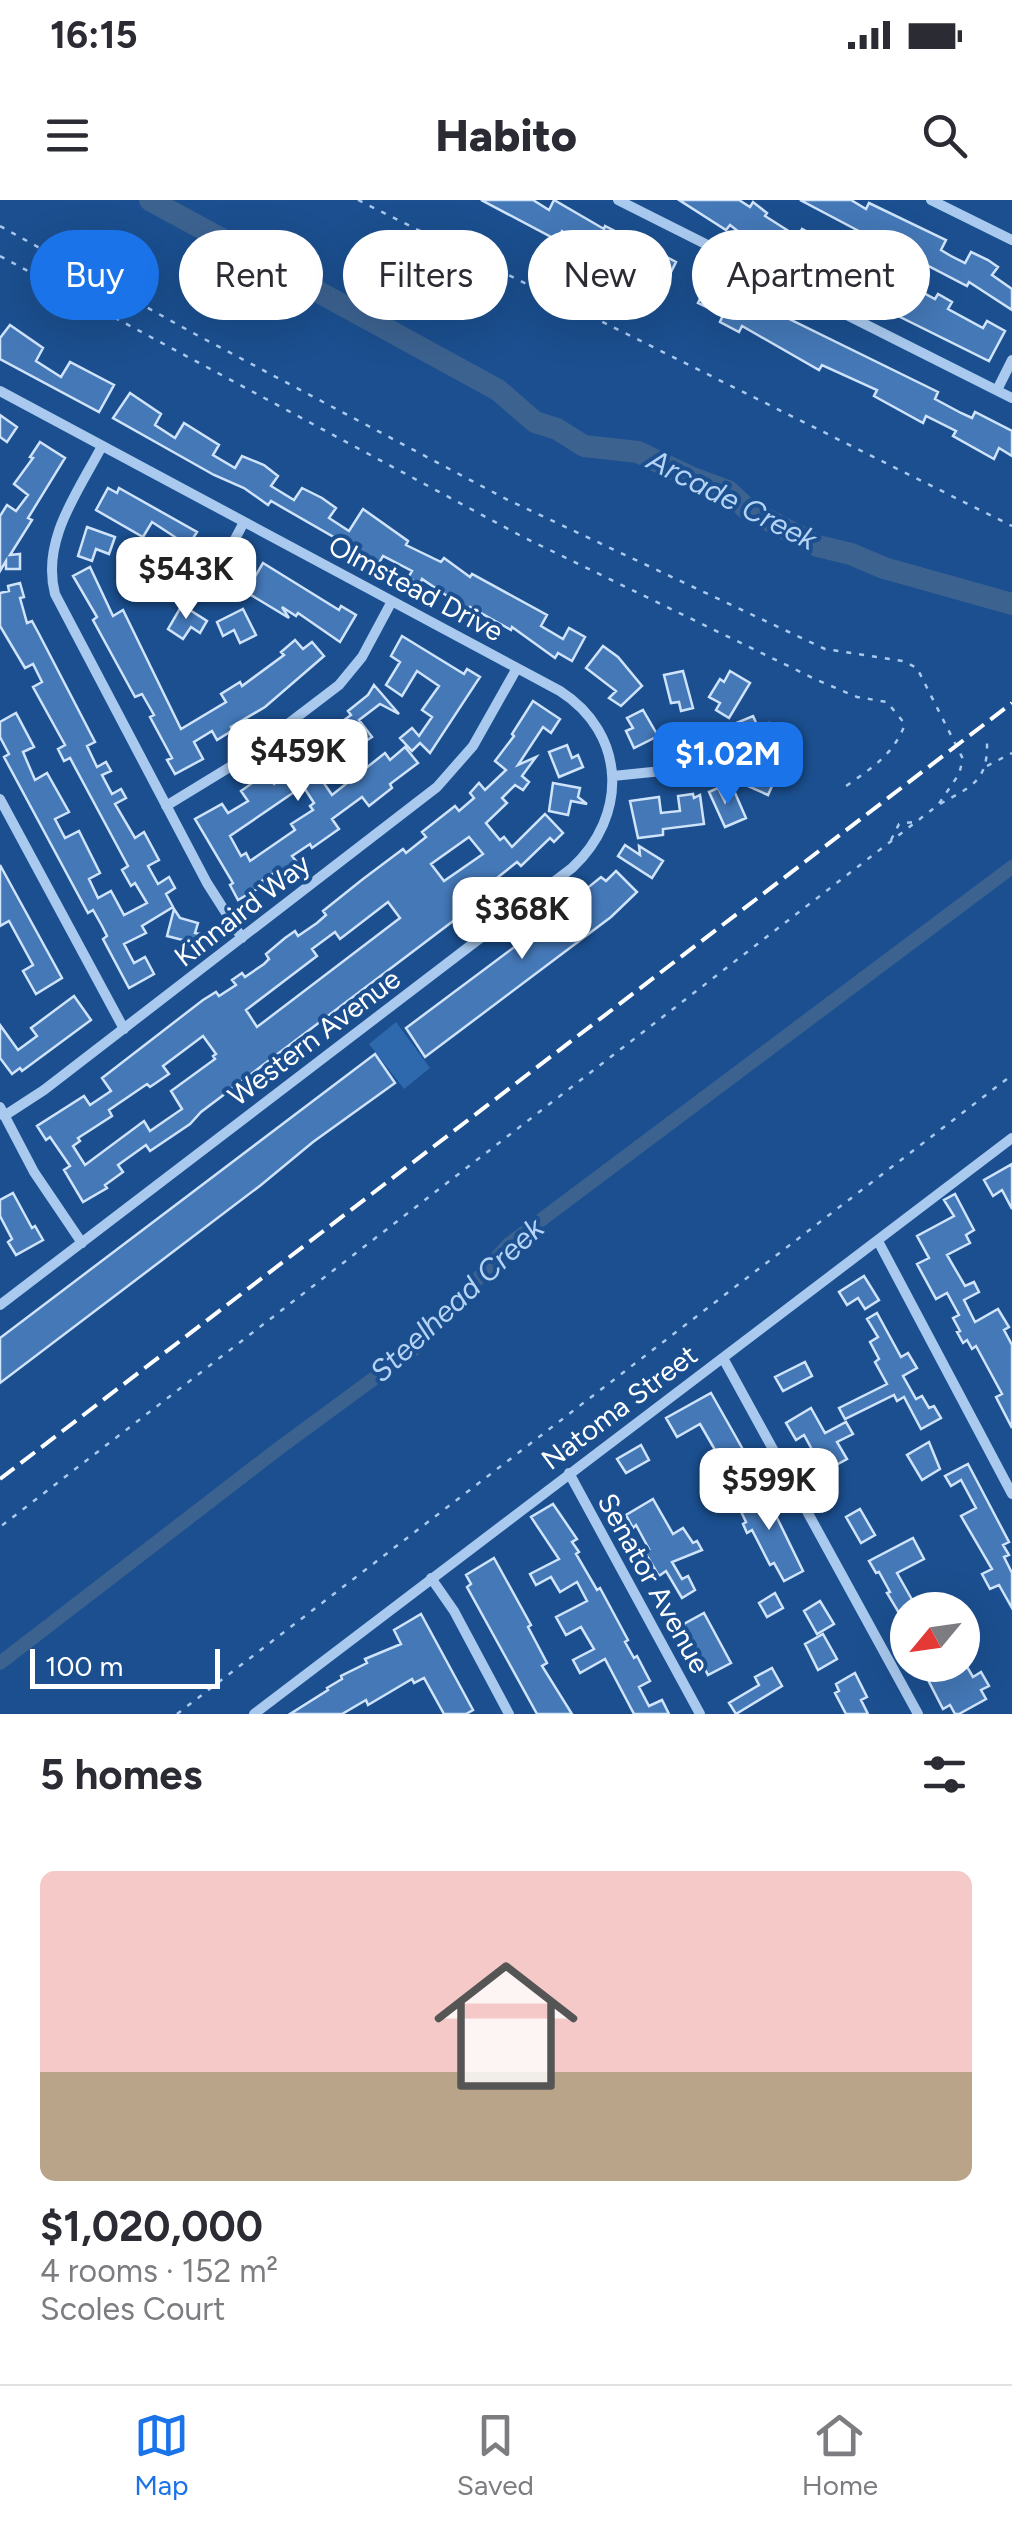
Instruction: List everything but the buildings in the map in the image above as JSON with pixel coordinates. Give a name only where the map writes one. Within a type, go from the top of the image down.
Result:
[{"type":"street","points":[[618,200],[1012,398]]},
{"type":"street","points":[[930,200],[1012,240]]},
{"type":"street","points":[[997,390],[1012,360]]},
{"type":"street","name":"Olmstead Drive","points":[[0,392],[560,691],[582,708],[603,740],[613,776]]},
{"type":"street","points":[[102,446],[56,536],[52,585],[62,611],[207,884],[242,938]]},
{"type":"street","points":[[217,573],[244,522]]},
{"type":"street","points":[[166,806],[238,762],[339,685],[362,657],[392,601]]},
{"type":"street","name":"Kinnaird Way","points":[[2,1111],[44,1090],[438,787],[474,746],[517,668]]},
{"type":"street","points":[[613,776],[662,772],[698,754]]},
{"type":"street","name":"Western Avenue","points":[[0,1305],[572,868],[586,855],[606,823],[613,776]]},
{"type":"street","points":[[0,799],[124,1029]]},
{"type":"street","points":[[2,1111],[42,1184],[82,1243]]},
{"type":"street","name":"Natoma Street","points":[[254,1714],[1012,1138]]},
{"type":"street","points":[[878,1241],[1012,1494]]},
{"type":"street","points":[[723,1358],[918,1714]]},
{"type":"street","name":"Senator Avenue","points":[[569,1472],[700,1714]]},
{"type":"street","points":[[431,1578],[510,1714]]},
{"type":"path","points":[[358,200],[1012,526]]},
{"type":"path","points":[[0,226],[506,499],[826,649],[904,660],[917,668],[963,759],[959,774],[938,805]]},
{"type":"path","points":[[0,256],[523,538],[817,680],[856,696],[888,702],[905,724],[899,740],[886,758],[846,786]]},
{"type":"path","points":[[986,767],[988,744]]},
{"type":"path","points":[[0,1527],[890,841],[971,786],[986,767],[1012,753]]},
{"type":"path","points":[[890,841],[898,824],[916,822]]},
{"type":"path","points":[[177,1714],[1012,1075]]},
{"type":"shaded area","points":[[396,1022],[430,1068],[404,1089],[369,1044]]},
{"type":"waterway","name":"Arcade Creek","points":[[150,200],[498,390],[535,422],[557,429],[584,446],[638,452],[728,491],[747,509],[818,546],[1012,604]]},
{"type":"waterway","name":"Steelhead Creek","points":[[0,1663],[414,1349],[509,1244],[1012,867]]},
{"type":"railway","points":[[0,1479],[1012,703]]}]
